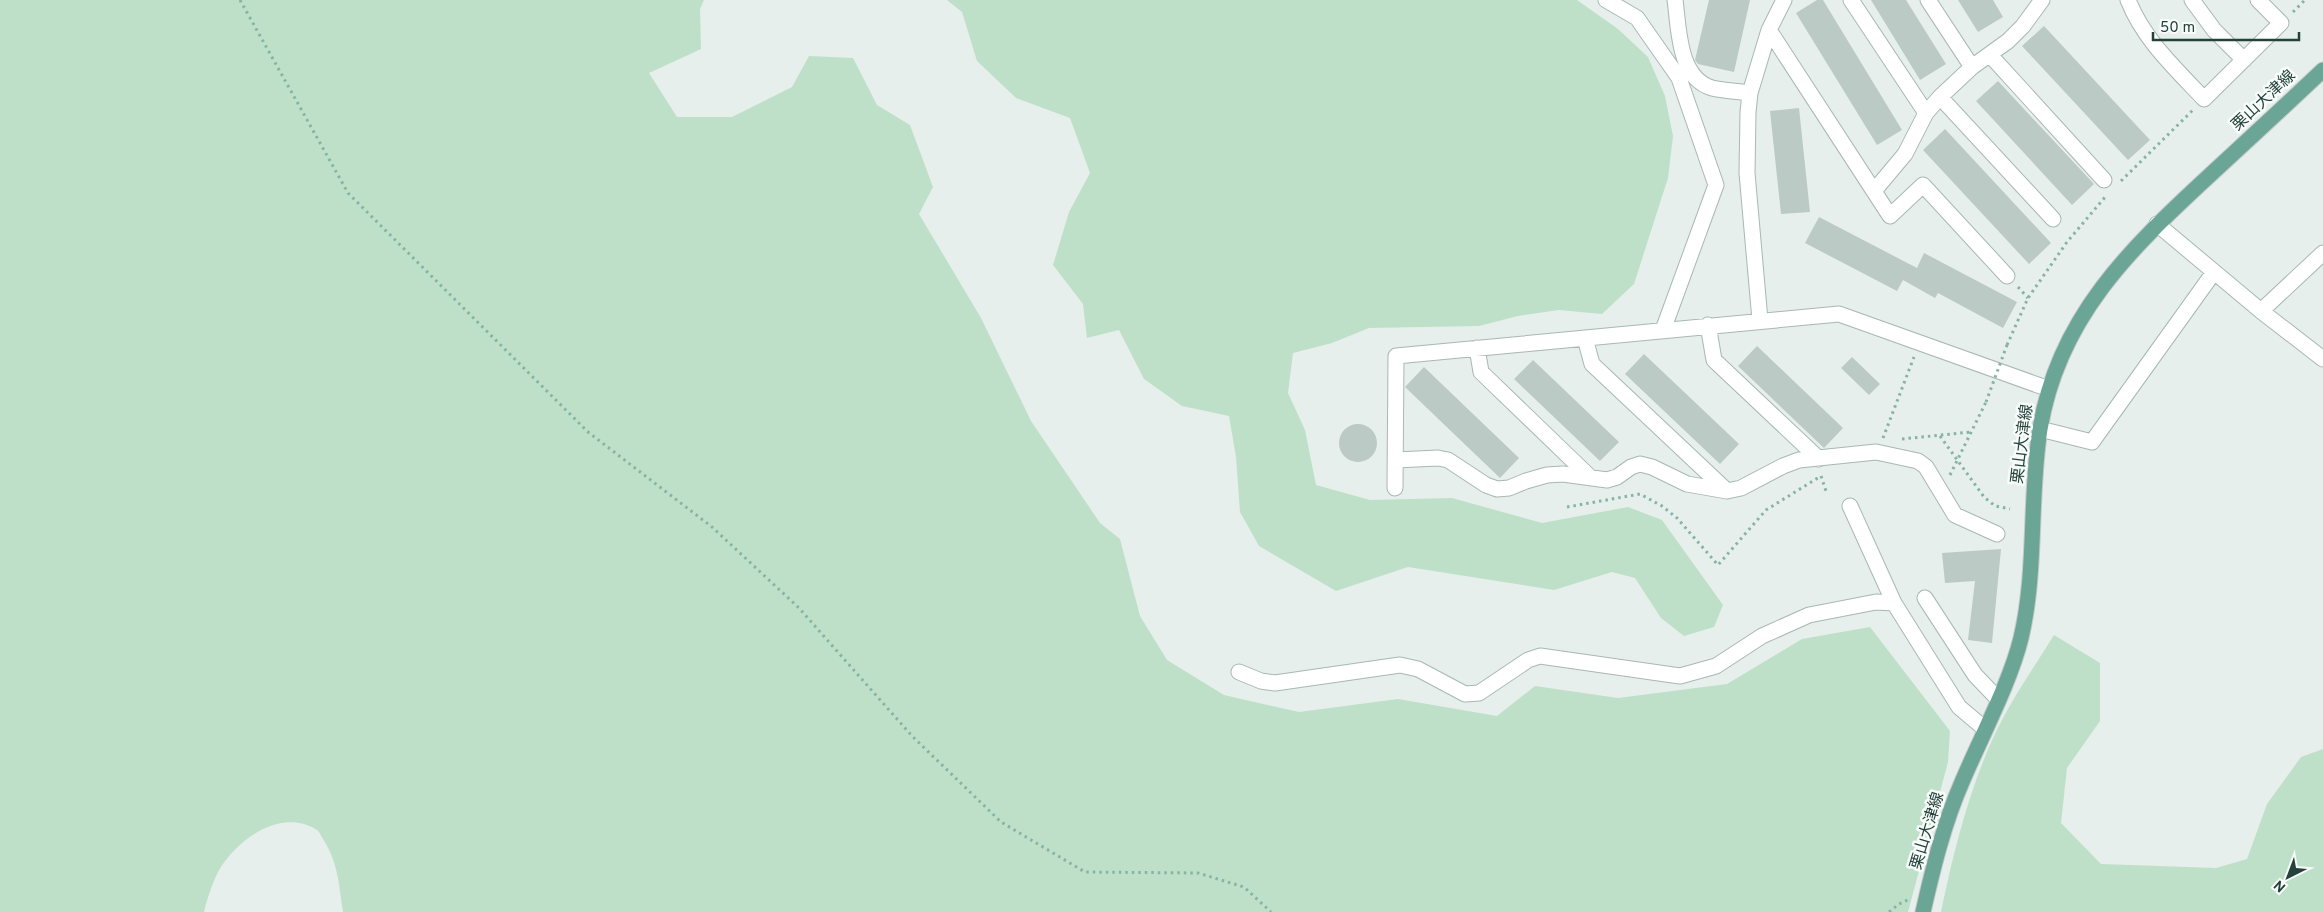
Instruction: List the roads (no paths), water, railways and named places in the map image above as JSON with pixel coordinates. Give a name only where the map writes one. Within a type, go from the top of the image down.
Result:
[{"type":"main road","name":"栗山大津線","points":[[1923,912],[1936,857],[1961,785],[1998,699],[2021,638],[2027,592],[2040,429],[2049,389],[2063,349],[2083,314],[2116,268],[2157,224],[2323,70]]},
{"type":"street","points":[[1606,0],[1637,18],[1679,78],[1716,184],[1663,330]]},
{"type":"street","points":[[1675,0],[1686,62],[1696,80],[1711,87],[1750,93]]},
{"type":"street","points":[[1760,320],[1747,173],[1750,93],[1769,30],[1784,0]]},
{"type":"street","points":[[1851,0],[1926,113]]},
{"type":"street","points":[[1928,0],[1972,67]]},
{"type":"street","points":[[1874,191],[1905,154],[1926,113],[1940,97],[1972,67],[1990,55],[2023,26],[2042,0]]},
{"type":"street","points":[[2128,0],[2133,12],[2157,50],[2204,99],[2281,23],[2258,0]]},
{"type":"street","points":[[2192,0],[2214,30],[2244,60]]},
{"type":"street","points":[[1769,30],[1890,216],[1923,185],[2008,276]]},
{"type":"street","points":[[1990,55],[2112,184]]},
{"type":"street","points":[[1940,97],[2053,219]]},
{"type":"street","points":[[2157,224],[2261,311],[2323,359]]},
{"type":"street","points":[[2261,311],[2323,252]]},
{"type":"street","points":[[2040,429],[2092,442],[2214,272]]},
{"type":"street","points":[[1395,488],[1396,356],[1760,320],[1840,314],[2049,389]]},
{"type":"street","points":[[1708,325],[1714,360],[1819,459]]},
{"type":"street","points":[[1585,338],[1592,364],[1727,492]]},
{"type":"street","points":[[1477,348],[1481,372],[1591,478]]},
{"type":"street","points":[[1396,460],[1438,458],[1448,460],[1486,485],[1497,489],[1509,488],[1547,475],[1563,474],[1607,480],[1617,477],[1631,467],[1640,464],[1652,467],[1687,484],[1727,492],[1740,488],[1798,460],[1876,452],[1918,461],[1926,467],[1956,515],[1997,534]]},
{"type":"street","points":[[1850,506],[1894,603],[1959,708],[1984,729]]},
{"type":"street","points":[[1925,598],[1975,675],[1998,699]]},
{"type":"street","points":[[1240,672],[1261,681],[1275,683],[1400,665],[1418,669],[1465,694],[1480,693],[1528,660],[1540,656],[1680,676],[1716,666],[1762,636],[1809,615],[1876,602],[1894,603]]}]
